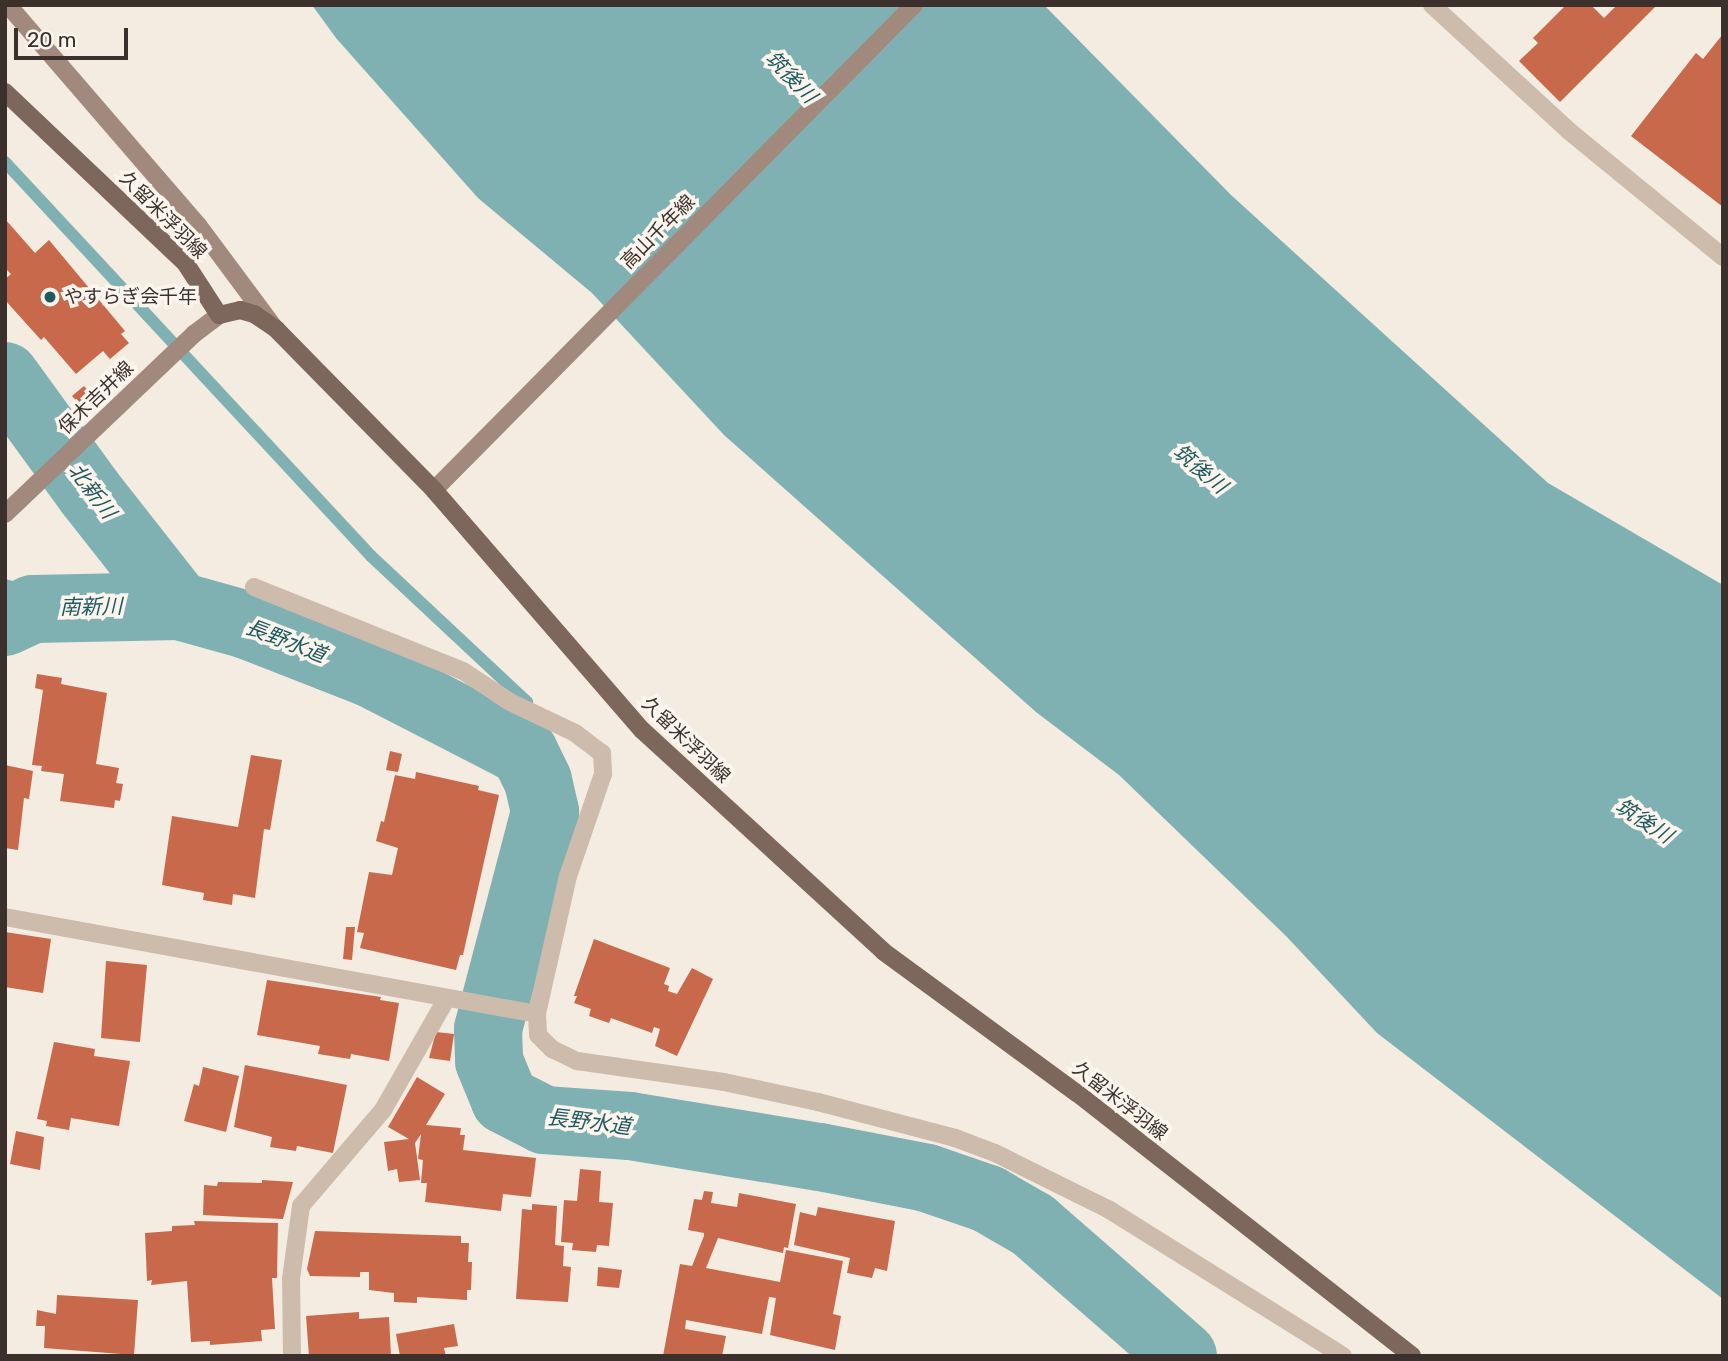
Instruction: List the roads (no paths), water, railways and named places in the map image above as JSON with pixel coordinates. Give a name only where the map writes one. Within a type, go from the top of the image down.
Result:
[{"type":"main road","points":[[8,5],[198,225],[276,329]]},
{"type":"main road","name":"高山千年線","points":[[434,490],[914,5]]},
{"type":"main road","name":"久留米浮羽線","points":[[5,92],[186,264],[219,315],[240,310],[254,314],[276,329],[434,490],[642,730],[884,952],[1077,1093],[1412,1356]]},
{"type":"main road","name":"保木吉井線","points":[[10,509],[194,334],[219,315]]},
{"type":"street","points":[[1432,5],[1569,131],[1723,257]]},
{"type":"street","points":[[254,587],[463,671],[510,702],[575,733],[602,753],[603,774],[568,876],[537,1014],[538,1035],[552,1049],[578,1061],[724,1082],[818,1102],[955,1138],[995,1153],[1108,1209],[1343,1356]]},
{"type":"street","points":[[5,917],[537,1014]]},
{"type":"street","points":[[292,1356],[292,1279],[301,1206],[383,1110],[452,999]]},
{"type":"water","name":"筑後川","points":[[312,5],[1044,5],[1231,195],[1548,483],[1723,585],[1723,1299],[1377,1033],[1286,936],[1119,775],[1036,712],[724,435],[592,293],[478,198],[336,38]]},
{"type":"waterway","points":[[5,162],[371,556],[527,702],[524,752]]},
{"type":"waterway","name":"北新川","points":[[5,376],[90,493],[179,606]]},
{"type":"waterway","points":[[5,585],[18,589],[33,609]]},
{"type":"waterway","name":"長野水道","points":[[5,622],[33,609],[179,606],[247,625],[372,674],[524,752],[538,781],[545,812],[488,1029],[489,1061],[505,1100],[544,1120],[630,1126],[820,1157],[927,1178],[988,1199],[1033,1225],[1183,1356]]},
{"type":"place","name":"やすらぎ会千年","points":[[50,297]]},
{"type":"water label","name":"南新川","points":[[91,607]]}]
